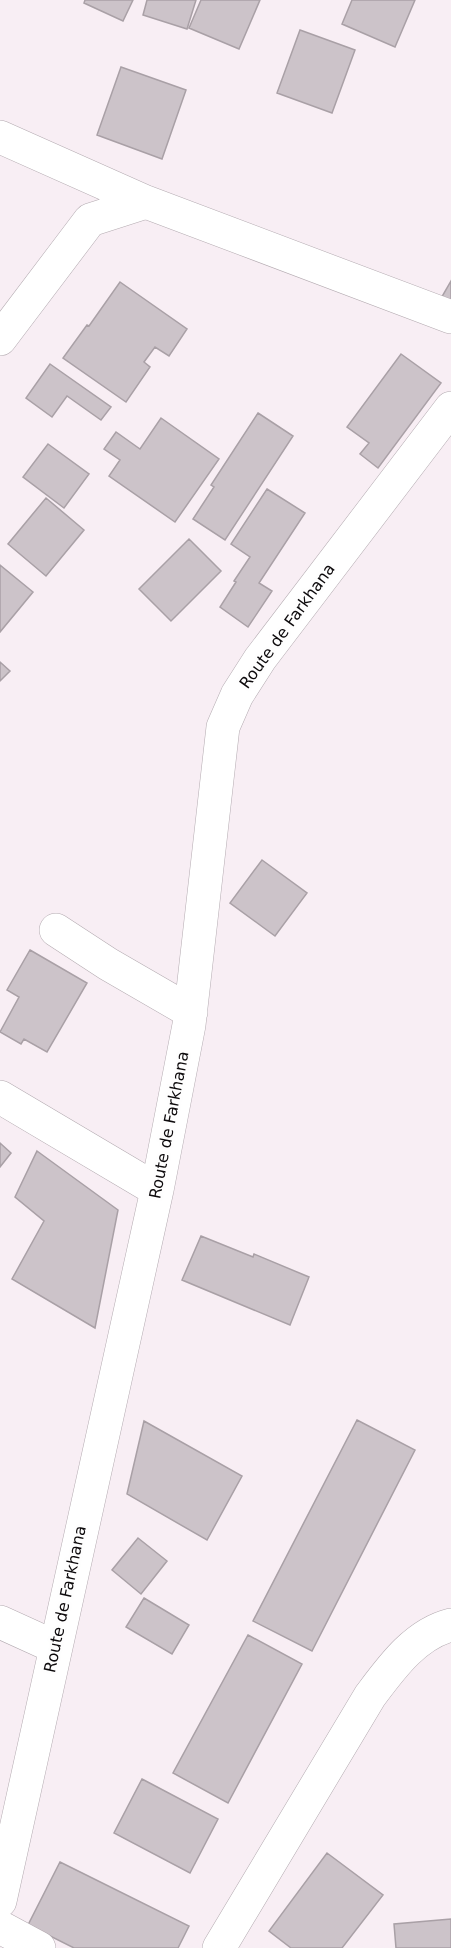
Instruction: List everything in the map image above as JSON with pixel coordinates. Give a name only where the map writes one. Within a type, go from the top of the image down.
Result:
[{"type":"street","points":[[0,137],[146,202],[451,317]]},
{"type":"street","points":[[0,339],[90,220],[146,202]]},
{"type":"street","name":"Route de Farkhana","points":[[1,1894],[157,1190],[191,1012],[223,727],[237,695],[260,659],[451,408]]},
{"type":"street","points":[[56,930],[108,964],[191,1012]]},
{"type":"street","points":[[0,1096],[157,1190]]},
{"type":"street","points":[[0,1622],[55,1647]]},
{"type":"street","points":[[219,1948],[370,1696],[392,1666],[418,1641],[451,1625]]},
{"type":"street","points":[[0,1927],[39,1948]]},
{"type":"building","points":[[85,0],[133,0],[123,21],[84,3]]},
{"type":"building","points":[[147,0],[196,0],[187,29],[143,15]]},
{"type":"building","points":[[201,0],[260,0],[239,49],[189,28]]},
{"type":"building","points":[[352,0],[415,0],[395,47],[342,24]]},
{"type":"building","points":[[300,30],[355,50],[332,113],[277,93]]},
{"type":"building","points":[[121,67],[186,90],[162,159],[97,135]]},
{"type":"building","points":[[451,281],[451,307],[440,300]]},
{"type":"building","points":[[120,282],[187,329],[169,356],[155,347],[144,362],[150,367],[126,402],[63,358]]},
{"type":"building","points":[[401,354],[441,383],[378,468],[360,454],[369,443],[347,427]]},
{"type":"building","points":[[50,364],[111,407],[101,420],[67,396],[52,417],[26,398]]},
{"type":"building","points":[[258,413],[293,436],[225,540],[193,519],[214,487],[211,485]]},
{"type":"building","points":[[161,418],[219,459],[175,522],[109,476],[120,460],[104,449],[116,432],[140,449]]},
{"type":"building","points":[[48,444],[89,474],[64,508],[23,477]]},
{"type":"building","points":[[267,489],[305,513],[259,583],[272,591],[248,627],[220,607],[250,557],[231,544]]},
{"type":"building","points":[[46,498],[84,530],[46,576],[8,544]]},
{"type":"building","points":[[189,539],[221,571],[171,621],[139,589]]},
{"type":"building","points":[[0,565],[33,592],[0,632]]},
{"type":"building","points":[[0,662],[10,671],[0,681]]},
{"type":"building","points":[[262,860],[307,893],[275,936],[230,903]]},
{"type":"building","points":[[30,950],[87,983],[47,1052],[24,1039],[21,1044],[0,1032],[19,997],[7,990]]},
{"type":"building","points":[[0,1143],[11,1153],[0,1167]]},
{"type":"building","points":[[37,1151],[118,1210],[95,1328],[12,1279],[44,1221],[15,1197]]},
{"type":"building","points":[[201,1236],[253,1257],[254,1254],[309,1277],[290,1325],[182,1280]]},
{"type":"building","points":[[357,1420],[415,1450],[312,1651],[253,1621]]},
{"type":"building","points":[[144,1421],[242,1476],[207,1540],[127,1494]]},
{"type":"building","points":[[138,1538],[167,1561],[141,1594],[112,1570]]},
{"type":"building","points":[[144,1598],[189,1625],[172,1654],[126,1627]]},
{"type":"building","points":[[248,1635],[302,1664],[228,1803],[173,1773]]},
{"type":"building","points":[[142,1779],[218,1819],[190,1873],[114,1833]]},
{"type":"building","points":[[327,1853],[383,1895],[342,1948],[291,1948],[269,1931]]},
{"type":"building","points":[[60,1862],[189,1926],[178,1948],[74,1948],[28,1925]]},
{"type":"building","points":[[451,1919],[451,1948],[396,1948],[394,1924]]}]
